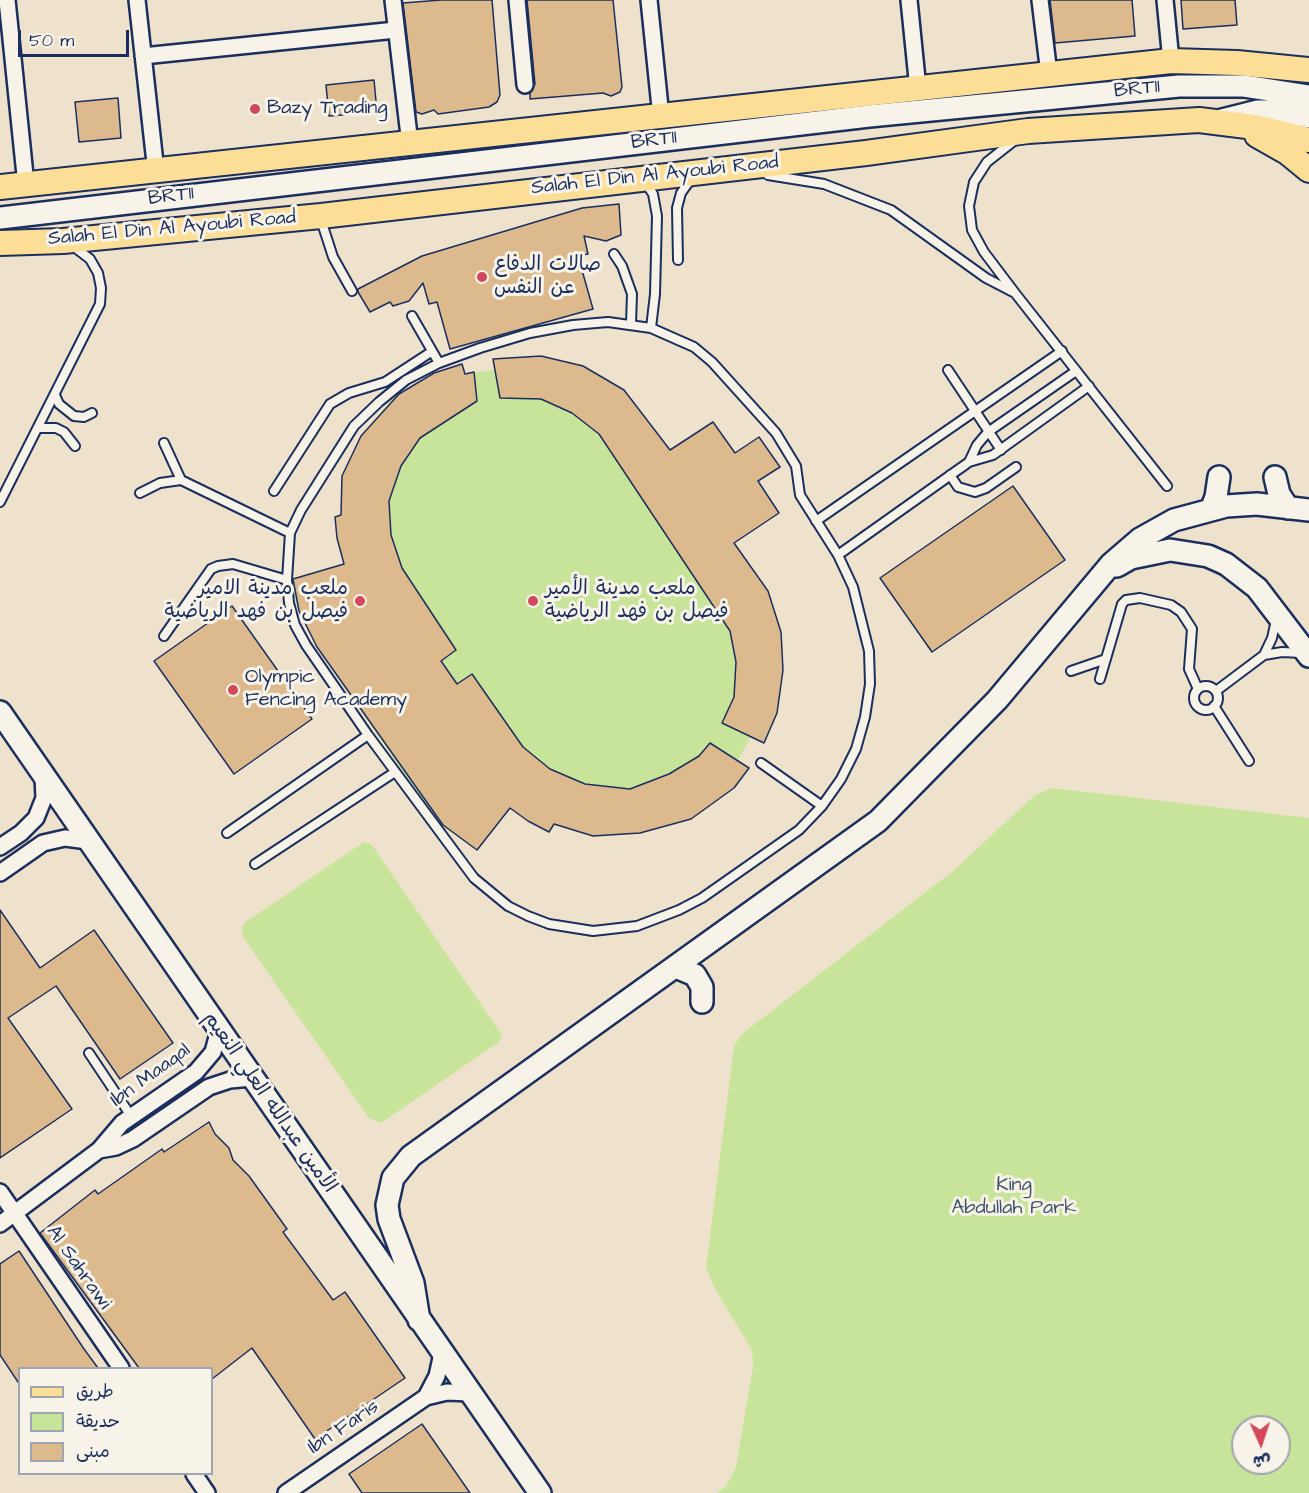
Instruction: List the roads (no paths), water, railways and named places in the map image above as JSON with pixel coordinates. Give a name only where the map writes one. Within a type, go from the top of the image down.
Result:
[{"type":"main road","points":[[0,187],[1171,61],[1237,63],[1309,70]]},
{"type":"main road","name":"BRT11","points":[[0,218],[869,116],[1179,86],[1244,86],[1309,96]]},
{"type":"main road","points":[[1227,122],[1258,111],[1309,117]]},
{"type":"main road","name":"Salah El Din Al Ayoubi Road","points":[[0,243],[63,241],[321,216],[641,177],[912,148],[1028,131],[1180,120],[1227,122],[1309,140]]},
{"type":"main road","points":[[1227,122],[1287,152],[1309,170]]},
{"type":"main road","points":[[1210,510],[1218,490],[1219,477]]},
{"type":"main road","points":[[1275,477],[1276,487],[1288,508]]},
{"type":"main road","points":[[419,1320],[411,1275],[389,1219],[387,1205],[391,1185],[400,1167],[421,1149],[878,821],[1012,684],[1099,578],[1140,539],[1174,520],[1210,510],[1241,505],[1309,510]]},
{"type":"main road","points":[[1099,578],[1131,558],[1170,550],[1189,551],[1217,560],[1243,574],[1309,656]]},
{"type":"main road","name":"الأمين عبدالله العلي النعيم","points":[[0,712],[540,1493]]},
{"type":"main road","points":[[676,967],[696,975],[702,987],[702,1002]]},
{"type":"street","points":[[7,0],[26,185]]},
{"type":"street","points":[[138,0],[156,172]]},
{"type":"street","points":[[393,0],[410,144]]},
{"type":"street","points":[[517,0],[525,85]]},
{"type":"street","points":[[650,0],[661,117]]},
{"type":"street","points":[[909,0],[918,88]]},
{"type":"street","points":[[1041,0],[1049,74]]},
{"type":"street","points":[[1164,0],[1171,61]]},
{"type":"street","points":[[143,57],[396,30]]},
{"type":"street","points":[[0,847],[21,833],[36,818],[44,798],[43,776]]},
{"type":"street","points":[[21,833],[32,848]]},
{"type":"street","points":[[0,873],[32,848],[65,838],[88,841]]},
{"type":"street","name":"Ibn Maaqal","points":[[0,1224],[99,1150],[115,1129],[130,1116],[196,1072],[213,1052],[219,1030]]},
{"type":"street","points":[[196,1072],[193,1084],[196,1088],[205,1089]]},
{"type":"street","name":"Ibn Maaqal","points":[[99,1150],[125,1143],[205,1089],[230,1080],[252,1078]]},
{"type":"street","points":[[174,1087],[184,1087],[187,1091],[184,1103]]},
{"type":"street","name":"Al Sahrawi","points":[[0,1192],[121,1367]]},
{"type":"street","points":[[426,1397],[437,1376],[442,1353]]},
{"type":"street","points":[[426,1397],[447,1392],[470,1393]]},
{"type":"street","name":"Ibn Faris","points":[[285,1493],[426,1397]]},
{"type":"street","points":[[195,1475],[207,1493]]},
{"type":"lane","points":[[1028,131],[987,162],[974,182],[969,206],[971,224],[978,241],[1015,293],[1167,486]]},
{"type":"lane","points":[[678,260],[679,200],[686,184],[706,170],[801,179],[869,200],[911,222],[986,278],[1015,293]]},
{"type":"lane","points":[[641,177],[653,195],[657,208],[651,328]]},
{"type":"lane","points":[[321,216],[333,257],[352,291]]},
{"type":"lane","points":[[0,502],[100,304],[101,288],[98,273],[90,259],[78,248],[63,241]]},
{"type":"lane","points":[[614,254],[622,266],[632,294],[631,324]]},
{"type":"lane","points":[[412,316],[439,363]]},
{"type":"lane","points":[[631,324],[651,328],[694,347],[712,362],[776,433],[796,466],[800,495],[838,555],[863,619],[869,651],[870,684],[865,717],[856,749],[841,779],[822,806],[799,830],[679,910],[638,926],[593,931],[549,924],[508,906],[490,893],[459,861],[368,735],[300,635],[289,603],[287,580],[290,533],[317,482],[354,426],[406,380],[439,363],[530,333],[573,325],[631,324]]},
{"type":"lane","points":[[816,521],[1062,351]]},
{"type":"lane","points":[[274,491],[330,404],[349,393],[385,382],[431,352]]},
{"type":"lane","points":[[948,370],[1001,450]]},
{"type":"lane","points":[[969,462],[976,445],[988,432],[1076,371]]},
{"type":"lane","points":[[838,555],[969,462],[985,458],[1001,450],[1089,386]]},
{"type":"lane","points":[[55,394],[65,411],[74,416],[84,417],[92,412]]},
{"type":"lane","points":[[38,428],[56,428],[70,438],[75,446]]},
{"type":"lane","points":[[164,443],[181,480]]},
{"type":"lane","points":[[950,475],[958,487],[975,492],[986,488],[1016,467]]},
{"type":"lane","points":[[140,493],[160,483],[181,480],[290,533]]},
{"type":"lane","points":[[164,636],[211,569],[233,564],[287,580]]},
{"type":"lane","points":[[1101,679],[1122,604],[1126,600],[1140,598],[1171,605],[1181,612],[1192,629],[1189,669],[1198,688],[1194,698],[1195,703],[1204,709],[1214,706],[1218,699],[1215,691],[1207,686],[1198,688]]},
{"type":"lane","points":[[1264,655],[1275,629],[1275,611]]},
{"type":"lane","points":[[1215,691],[1264,655],[1282,652],[1309,656]]},
{"type":"lane","points":[[1071,671],[1106,659]]},
{"type":"lane","points":[[1214,706],[1250,761]]},
{"type":"lane","points":[[227,833],[368,735]]},
{"type":"lane","points":[[761,763],[822,806]]},
{"type":"lane","points":[[255,864],[395,772]]},
{"type":"lane","points":[[89,1053],[130,1116]]},
{"type":"place","name":"Bazy Trading","points":[[255,109]]},
{"type":"place","name":"صالات الدفاع عن النفس","points":[[482,277]]},
{"type":"place","name":"ملعب مدينة الامير فيصل بن فهد الرياضية","points":[[360,601]]},
{"type":"place","name":"ملعب مدينة الأمير فيصل بن فهد الرياضية","points":[[533,601]]},
{"type":"place","name":"Olympic Fencing Academy","points":[[233,690]]},
{"type":"park label","name":"King Abdullah Park","points":[[1014,1198]]}]
